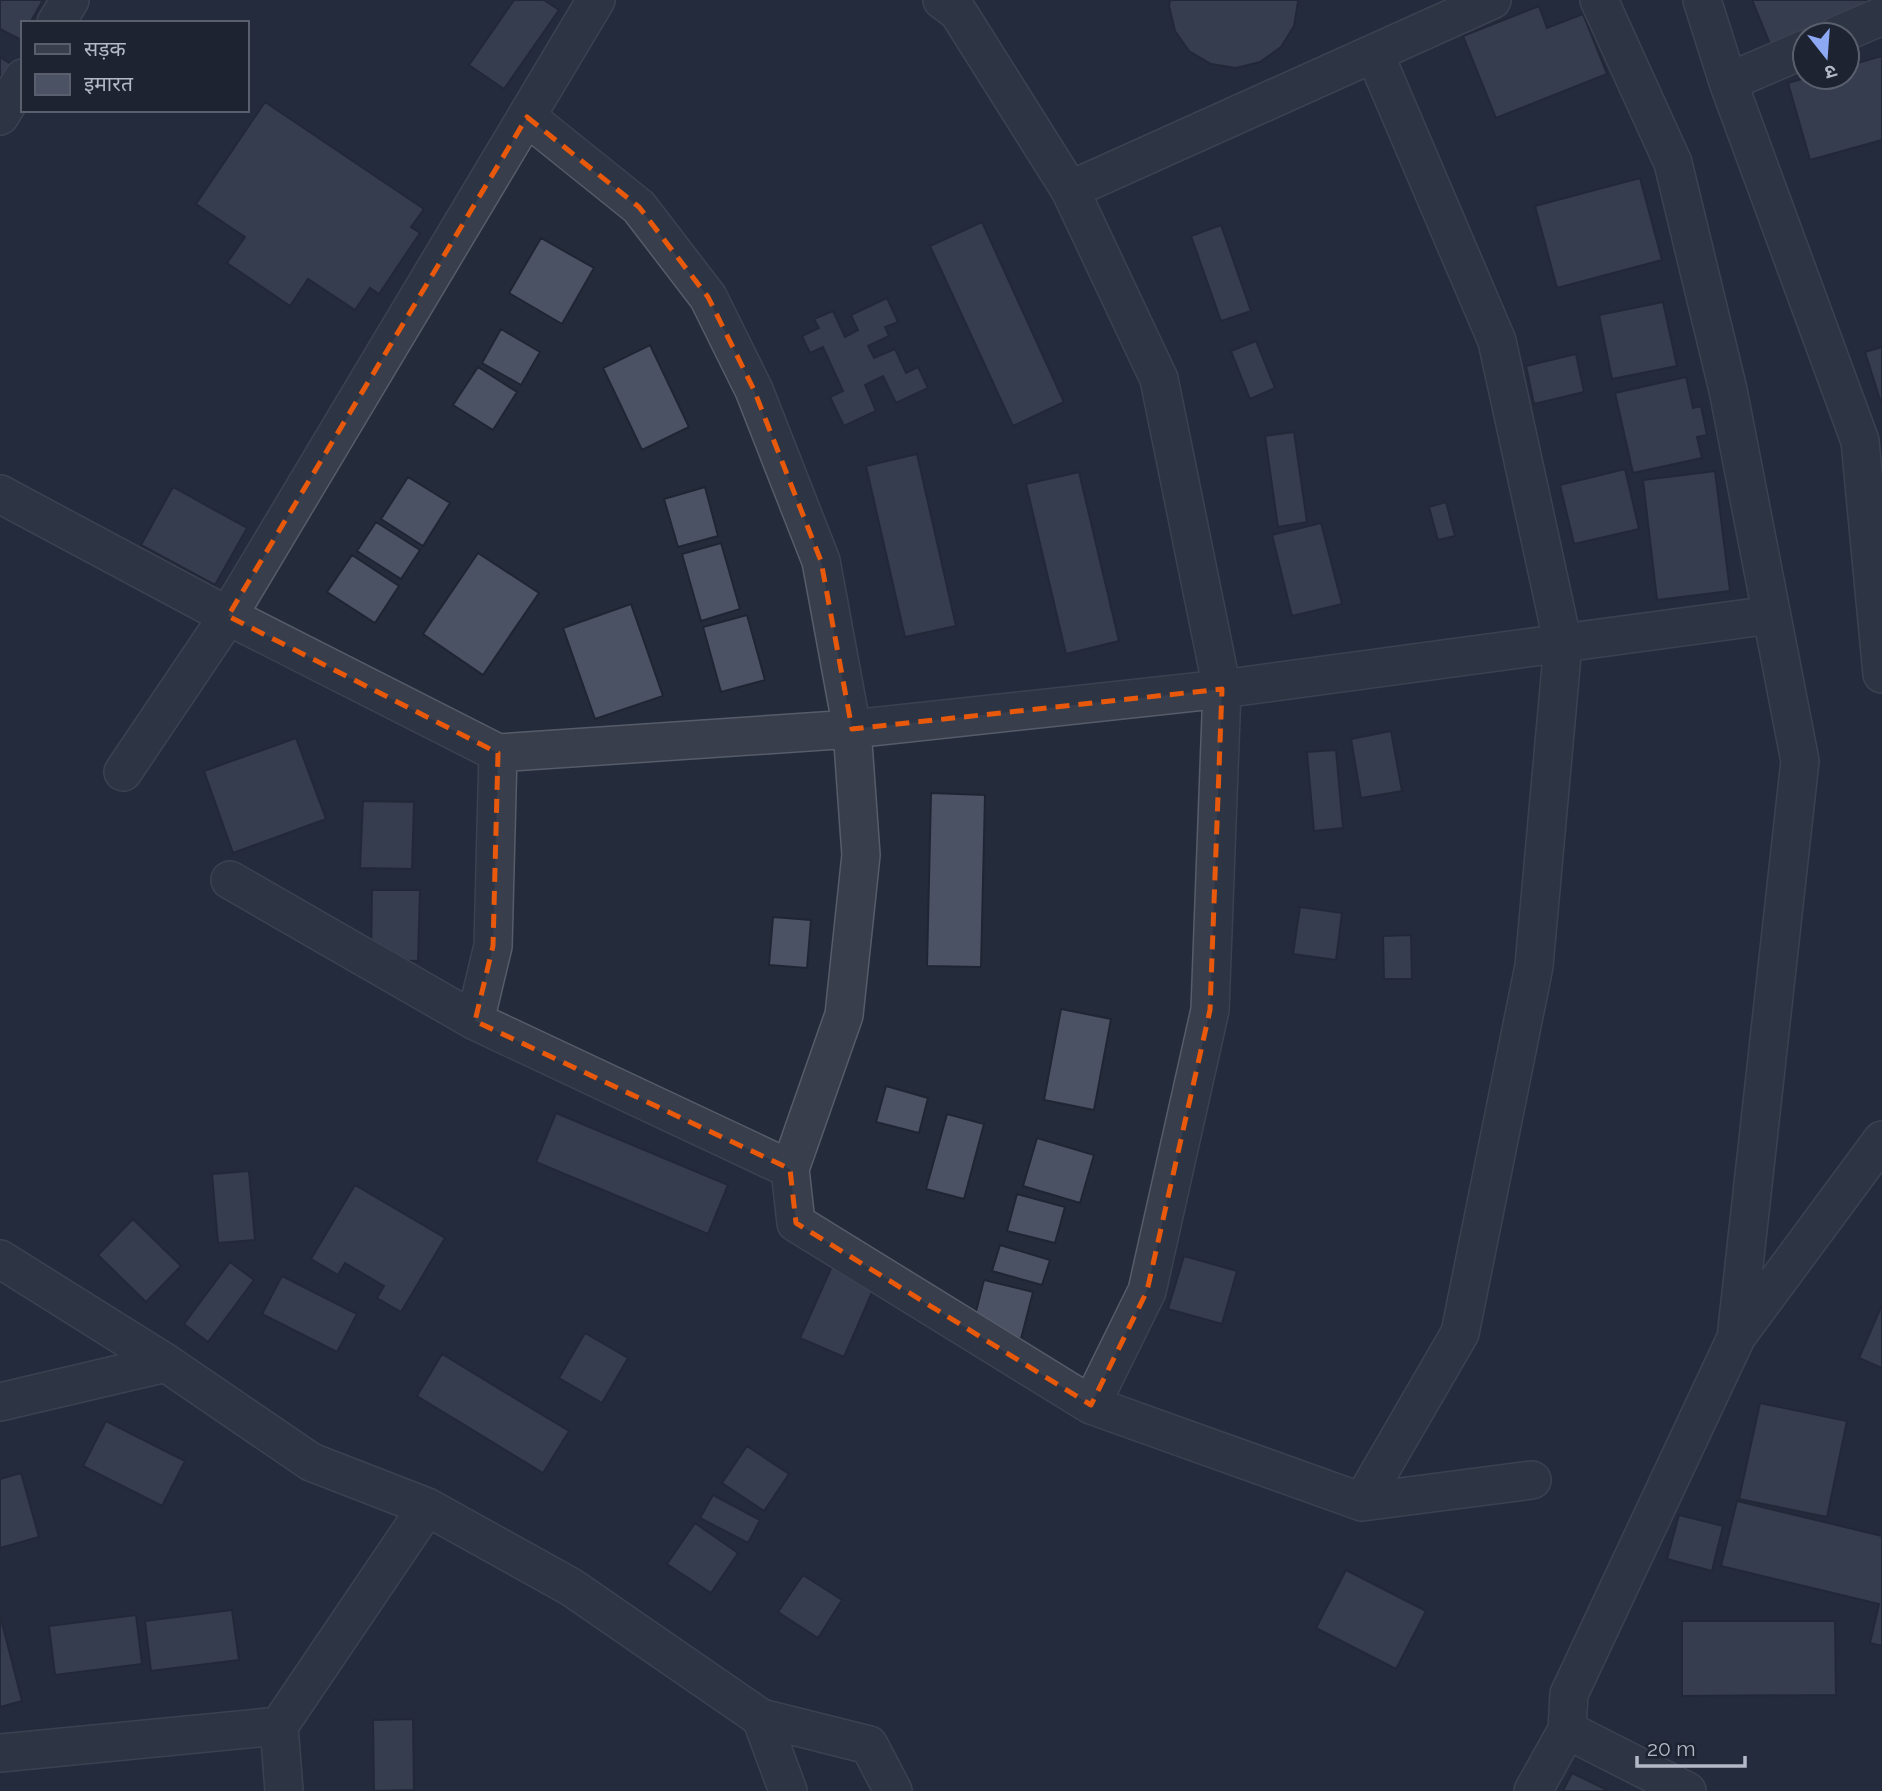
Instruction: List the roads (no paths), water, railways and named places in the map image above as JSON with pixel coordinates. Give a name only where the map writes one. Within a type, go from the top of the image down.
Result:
[{"type":"street","points":[[57,21],[69,0]]},
{"type":"street","points":[[123,772],[228,616],[596,0]]},
{"type":"street","points":[[1070,190],[1375,55],[1492,0]]},
{"type":"street","points":[[1599,0],[1673,163],[1728,390],[1800,761],[1736,1338]]},
{"type":"street","points":[[1702,0],[1728,82],[1871,439],[1882,674]]},
{"type":"street","points":[[957,4],[1070,190],[1158,379],[1222,689],[1210,1010],[1147,1291],[1090,1405]]},
{"type":"street","points":[[1861,25],[1882,16]]},
{"type":"street","points":[[1362,1502],[1460,1333],[1534,967],[1563,644],[1497,341],[1375,55]]},
{"type":"street","points":[[1728,82],[1791,55]]},
{"type":"street","points":[[0,116],[21,81]]},
{"type":"street","points":[[527,117],[639,207],[709,297],[754,390],[821,561],[852,729],[861,855],[844,1015],[790,1169],[796,1223],[1090,1405],[1362,1502],[1532,1480]]},
{"type":"street","points":[[0,494],[228,616],[498,753],[852,729],[1222,689],[1771,615]]},
{"type":"street","points":[[475,1021],[493,946],[498,753]]},
{"type":"street","points":[[230,880],[475,1021],[790,1169]]},
{"type":"street","points":[[1533,1791],[1567,1730],[1569,1694],[1736,1338],[1882,1140]]},
{"type":"street","points":[[0,1259],[166,1363],[311,1462],[427,1507],[571,1587],[761,1718],[869,1745],[893,1791]]},
{"type":"street","points":[[0,1402],[166,1363]]},
{"type":"street","points":[[284,1791],[279,1726],[427,1507]]},
{"type":"street","points":[[761,1718],[788,1791]]},
{"type":"street","points":[[0,1753],[279,1726]]},
{"type":"street","points":[[1567,1730],[1687,1791]]}]
